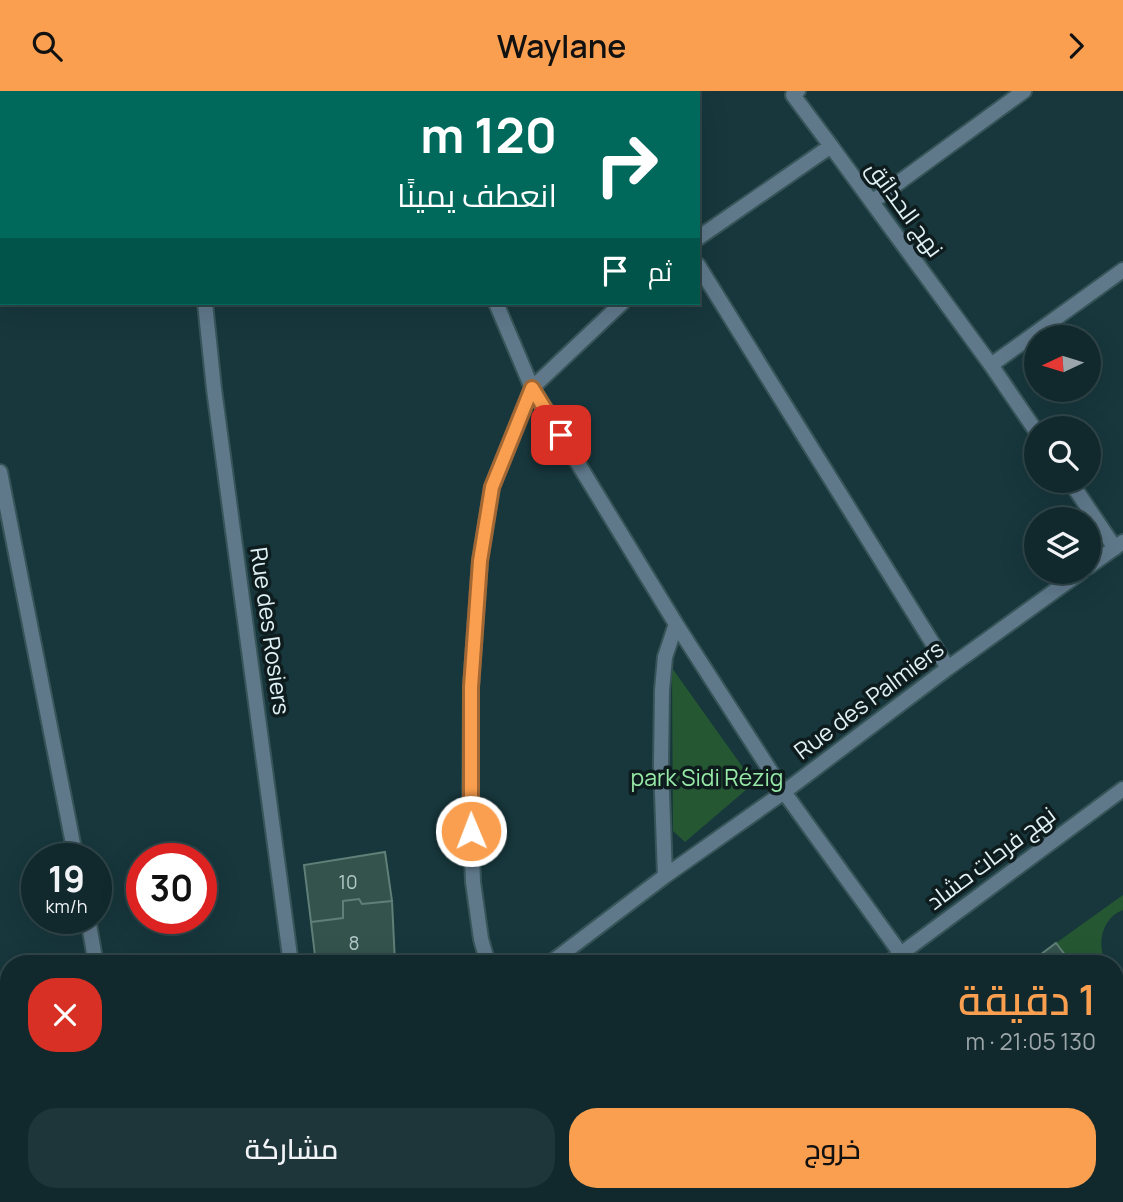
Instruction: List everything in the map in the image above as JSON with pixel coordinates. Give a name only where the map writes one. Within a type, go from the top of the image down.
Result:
[{"type":"street","points":[[872,202],[1024,91]]},
{"type":"street","name":"نهج الحدائق","points":[[794,92],[1026,416]]},
{"type":"street","points":[[700,237],[831,146]]},
{"type":"street","points":[[700,268],[948,668]]},
{"type":"street","points":[[991,365],[1123,270]]},
{"type":"street","name":"Rue des Rosiers","points":[[205,305],[290,955]]},
{"type":"street","points":[[497,305],[532,388],[676,624],[784,792],[901,954]]},
{"type":"street","points":[[485,955],[472,882],[471,687],[480,561],[492,487],[532,388],[620,305]]},
{"type":"street","points":[[0,472],[73,843]]},
{"type":"street","points":[[1079,493],[1119,545],[1101,558]]},
{"type":"street","name":"Rue des Palmiers","points":[[561,955],[1064,584]]},
{"type":"street","points":[[665,876],[661,765],[662,690],[665,657],[676,624]]},
{"type":"street","name":"نهج فرحات حشاد","points":[[901,954],[1123,789]]},
{"type":"street","points":[[91,934],[94,955]]},
{"type":"green space","name":"park Sidi Rézig","points":[[672,668],[754,783],[685,842],[673,831]]},
{"type":"green space","points":[[1123,895],[1123,910],[1111,918],[1104,929],[1101,943],[1103,955],[1065,955],[1056,943]]},
{"type":"building","points":[[385,852],[392,901],[362,904],[359,899],[343,901],[343,918],[311,922],[304,865]]},
{"type":"building","points":[[359,899],[362,904],[392,901],[395,955],[315,955],[311,922],[343,918],[343,901]]},
{"type":"building","points":[[1056,943],[1065,955],[1040,955]]},
{"type":"route","points":[[471,831],[471,687],[480,561],[492,487],[532,388],[561,435]]}]
